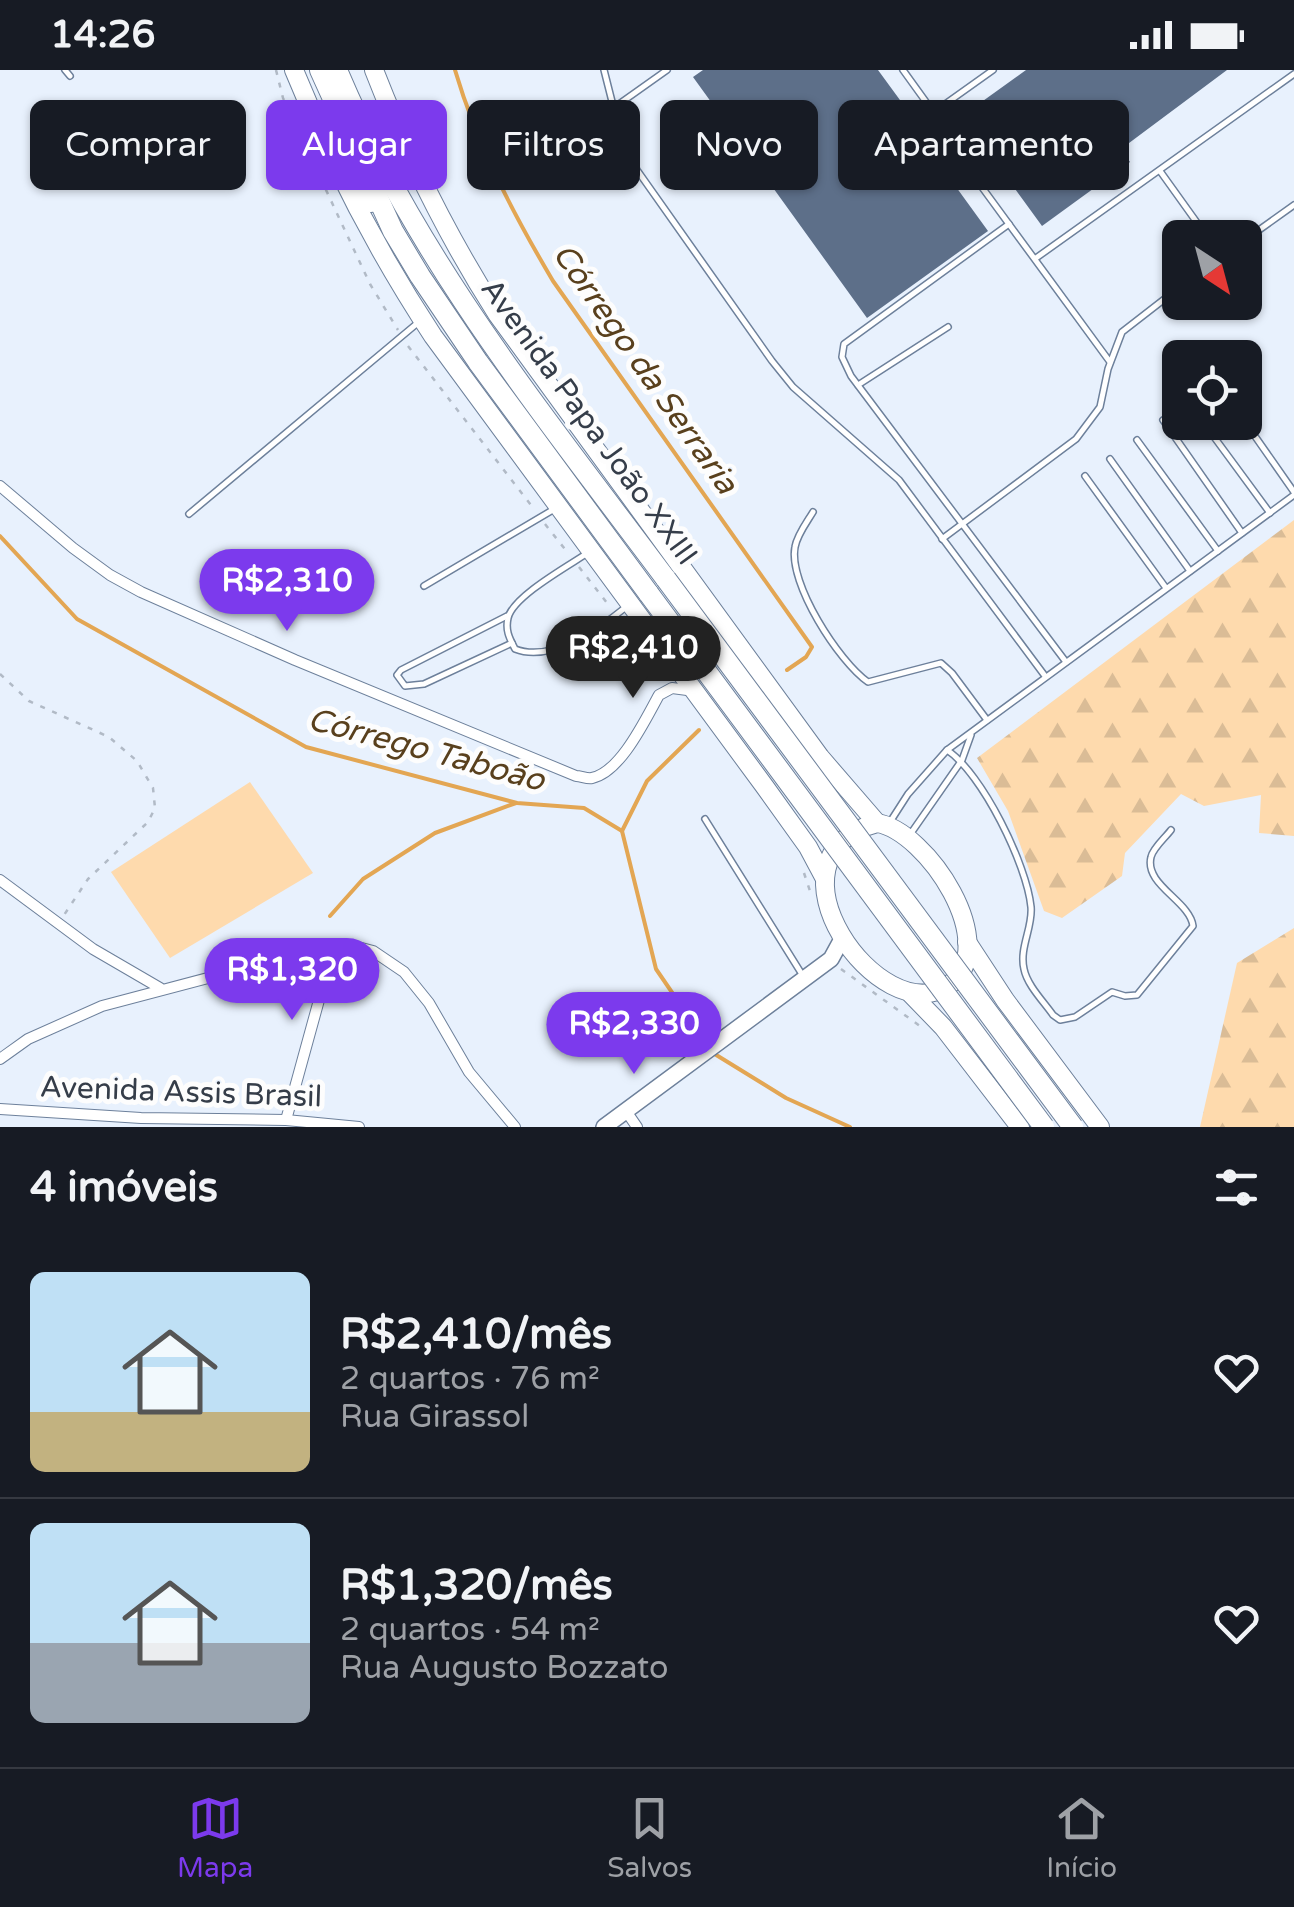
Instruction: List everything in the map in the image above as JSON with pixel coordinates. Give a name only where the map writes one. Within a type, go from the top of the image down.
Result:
[{"type":"highway","name":"Avenida Papa João XXIII","points":[[320,70],[393,232],[640,599],[1044,1127]]},
{"type":"highway","name":"Avenida Papa João XXIII","points":[[338,70],[352,100]]},
{"type":"highway","points":[[352,70],[362,100]]},
{"type":"highway","points":[[361,190],[393,232]]},
{"type":"highway","name":"Avenida Papa João XXIII","points":[[396,190],[466,309],[1073,1127]]},
{"type":"main road","name":"Avenida Papa João XXIII","points":[[294,70],[306,100]]},
{"type":"main road","name":"Avenida Papa João XXIII","points":[[374,70],[415,168],[465,265],[496,314],[820,757],[883,824]]},
{"type":"main road","name":"Avenida Papa João XXIII","points":[[349,190],[389,269],[422,320],[592,550],[640,599],[696,691],[797,831],[824,878]]},
{"type":"main road","points":[[911,994],[937,992],[956,978],[964,962],[966,927],[953,894],[909,837],[883,824],[847,836],[833,849],[824,878],[830,909],[856,956],[885,981],[911,994],[943,1027],[1020,1127]]},
{"type":"main road","points":[[966,942],[1004,1000],[1100,1127]]},
{"type":"street","points":[[0,486],[73,548],[141,592],[576,776],[592,778],[608,770],[666,690],[696,691]]},
{"type":"street","points":[[0,880],[93,949],[160,988]]},
{"type":"street","points":[[610,1126],[831,958],[843,937]]},
{"type":"street","points":[[0,1058],[66,1020],[160,988],[304,952],[344,946],[373,951],[404,972],[429,1003],[469,1072],[515,1127]]},
{"type":"street","points":[[286,1120],[327,971],[344,946]]},
{"type":"street","points":[[304,952],[327,971]]},
{"type":"street","points":[[831,958],[856,956]]},
{"type":"street","name":"Avenida Assis Brasil","points":[[0,1109],[145,1123],[286,1120],[359,1127]]},
{"type":"street","points":[[626,1111],[637,1127]]},
{"type":"lane","points":[[604,70],[610,100]]},
{"type":"lane","points":[[624,100],[666,70]]},
{"type":"lane","points":[[903,70],[925,100]]},
{"type":"lane","points":[[952,100],[993,70]]},
{"type":"lane","points":[[1036,258],[1294,74]]},
{"type":"lane","points":[[1160,170],[1195,220]]},
{"type":"lane","points":[[640,174],[792,387],[899,480],[1045,676]]},
{"type":"lane","points":[[985,190],[1110,362]]},
{"type":"lane","points":[[1262,228],[1294,204]]},
{"type":"lane","points":[[1010,224],[844,344],[842,357],[858,385],[1066,662]]},
{"type":"lane","points":[[942,539],[1076,439],[1100,407],[1110,362],[1122,332],[1162,301]]},
{"type":"lane","points":[[189,514],[422,320]]},
{"type":"lane","points":[[858,385],[948,327]]},
{"type":"lane","points":[[1137,440],[1218,551]]},
{"type":"lane","points":[[1177,440],[1242,533]]},
{"type":"lane","points":[[1216,440],[1270,513]]},
{"type":"lane","points":[[883,824],[948,750],[1294,494],[1256,440]]},
{"type":"lane","points":[[1110,459],[1190,570]]},
{"type":"lane","points":[[1085,476],[1166,588]]},
{"type":"lane","points":[[424,586],[558,506]]},
{"type":"lane","points":[[813,512],[794,548],[801,583],[832,644],[854,672],[868,682],[941,664],[988,720]]},
{"type":"lane","points":[[512,643],[424,684],[405,686],[397,675],[508,615],[518,603],[592,550]]},
{"type":"lane","points":[[508,615],[507,634],[515,649],[527,654],[552,650],[606,624],[640,599]]},
{"type":"lane","points":[[909,837],[962,760],[972,732]]},
{"type":"lane","points":[[948,750],[962,760],[991,804],[1026,886],[1031,921],[1024,970],[1060,1020],[1075,1017],[1112,992],[1138,995],[1193,926],[1191,916],[1160,884],[1150,863],[1151,855],[1171,830]]},
{"type":"lane","points":[[705,819],[804,979]]},
{"type":"path","points":[[0,674],[28,701],[109,736],[137,761],[153,788],[155,808],[148,822],[88,878],[58,923]]},
{"type":"green space","points":[[1294,520],[1294,836],[1259,833],[1261,795],[1204,806],[1181,794],[1125,853],[1122,876],[1062,918],[1044,911],[1008,811],[977,758]]},
{"type":"green space","points":[[250,782],[313,873],[170,958],[111,872]]},
{"type":"green space","points":[[1294,928],[1294,1127],[1200,1127],[1237,963]]},
{"type":"building","points":[[703,70],[878,70],[900,100],[838,100],[838,190],[958,190],[988,231],[867,318],[775,190],[818,190],[818,100],[710,100],[693,77]]},
{"type":"building","points":[[1026,70],[1227,70],[1129,143],[1129,100],[984,100]]},
{"type":"building","points":[[1016,190],[1092,190],[1042,226]]},
{"type":"waterway","name":"Córrego da Serraria","points":[[455,70],[498,179],[553,281],[812,647],[806,657],[787,670]]},
{"type":"waterway","name":"Córrego Taboão","points":[[0,536],[77,619],[306,747],[517,803],[584,808],[622,831],[656,969],[708,1045]]},
{"type":"waterway","name":"Córrego da Serraria","points":[[622,831],[647,781],[699,730]]},
{"type":"waterway","points":[[330,916],[363,879],[435,833],[516,803]]},
{"type":"waterway","name":"Córrego Taboão","points":[[713,1053],[786,1098],[850,1127]]}]
